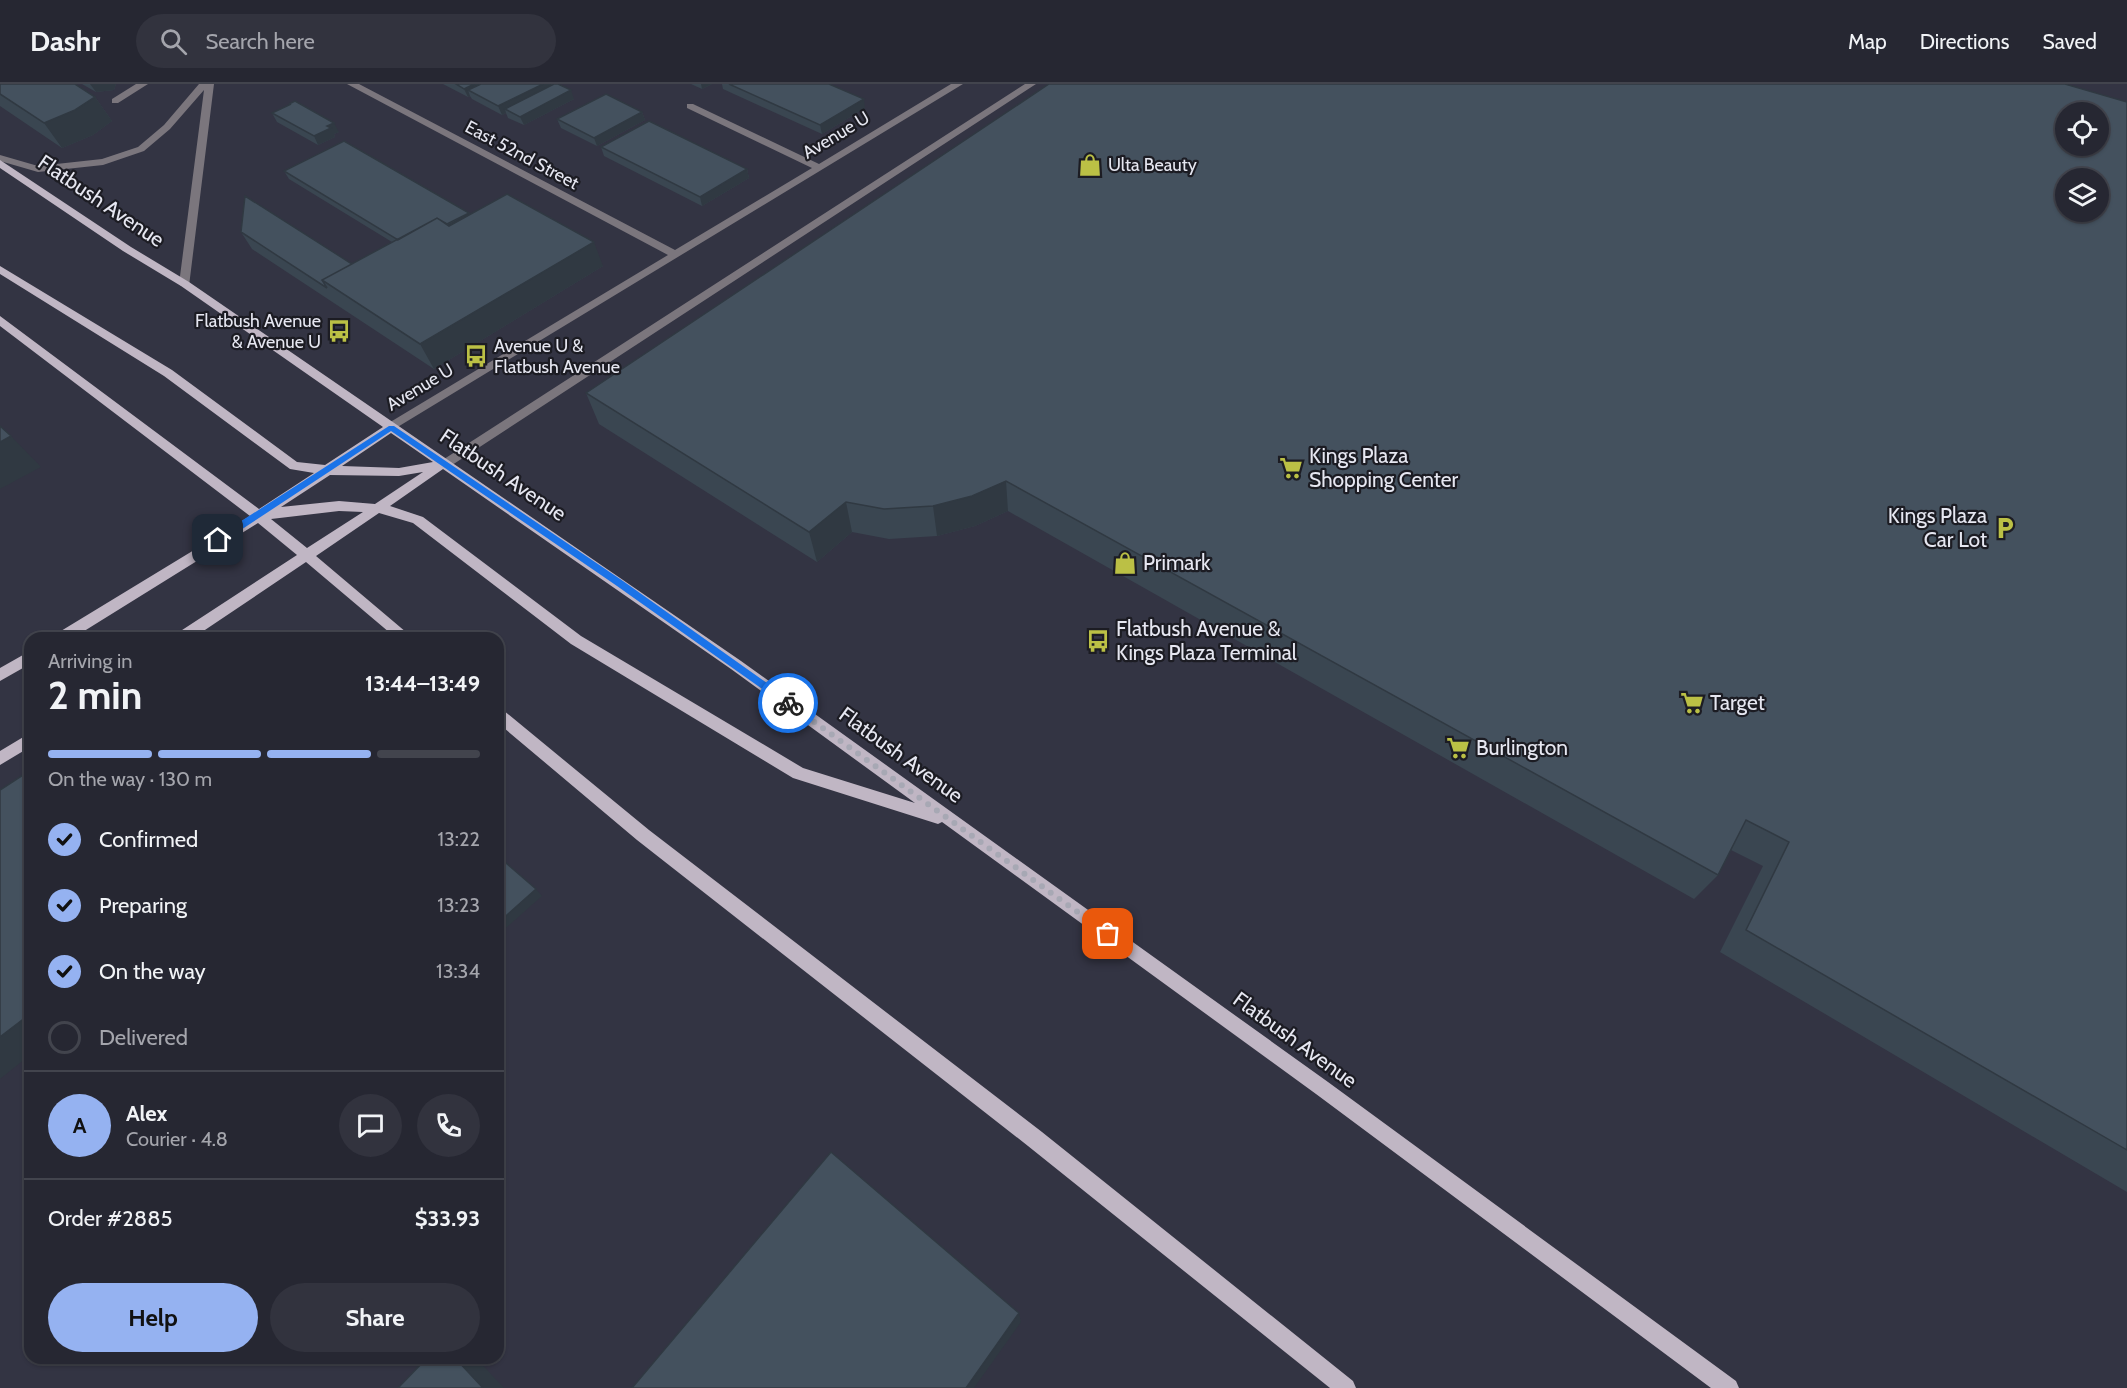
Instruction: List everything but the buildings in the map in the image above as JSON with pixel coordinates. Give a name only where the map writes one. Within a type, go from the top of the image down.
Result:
[{"type":"main road","name":"Flatbush Avenue","points":[[0,163],[127,249],[185,285],[726,658],[1322,1088],[1729,1388]]},
{"type":"main road","points":[[0,269],[168,373],[294,466],[327,470],[399,472],[445,464]]},
{"type":"main road","points":[[0,320],[259,516],[399,632]]},
{"type":"main road","name":"Avenue U","points":[[71,632],[259,516],[391,428]]},
{"type":"main road","points":[[190,632],[305,554],[445,464]]},
{"type":"main road","points":[[259,516],[322,506],[377,507],[418,520],[576,640],[798,773],[952,822]]},
{"type":"main road","points":[[0,675],[24,661]]},
{"type":"main road","points":[[504,719],[660,848],[1044,1146],[1346,1388]]},
{"type":"main road","points":[[0,759],[24,743]]},
{"type":"street","points":[[115,101],[144,84]]},
{"type":"street","points":[[0,158],[38,169],[103,162],[141,149],[167,127],[207,84]]},
{"type":"street","points":[[185,285],[207,84]]},
{"type":"street","name":"East 52nd Street","points":[[352,84],[676,255]]},
{"type":"street","points":[[933,84],[948,90]]},
{"type":"street","name":"Avenue U","points":[[391,428],[958,84]]},
{"type":"street","points":[[445,464],[1031,84]]},
{"type":"street","points":[[690,106],[819,168]]},
{"type":"way so far","points":[[788,703],[1108,934]]},
{"type":"place","name":"Ulta Beauty","points":[[1090,165]]},
{"type":"place","name":"Flatbush Avenue & Avenue U","points":[[339,331]]},
{"type":"place","name":"Avenue U & Flatbush Avenue","points":[[476,356]]},
{"type":"place","name":"Kings Plaza Shopping Center","points":[[1291,468]]},
{"type":"place","name":"Kings Plaza Car Lot","points":[[2005,528]]},
{"type":"place","name":"Primark","points":[[1125,563]]},
{"type":"place","name":"Flatbush Avenue & Kings Plaza Terminal","points":[[1098,641]]},
{"type":"place","name":"Target","points":[[1692,703]]},
{"type":"place","name":"Burlington","points":[[1458,748]]},
{"type":"route","points":[[218,540],[259,516],[391,428],[620,584],[788,703]]}]
